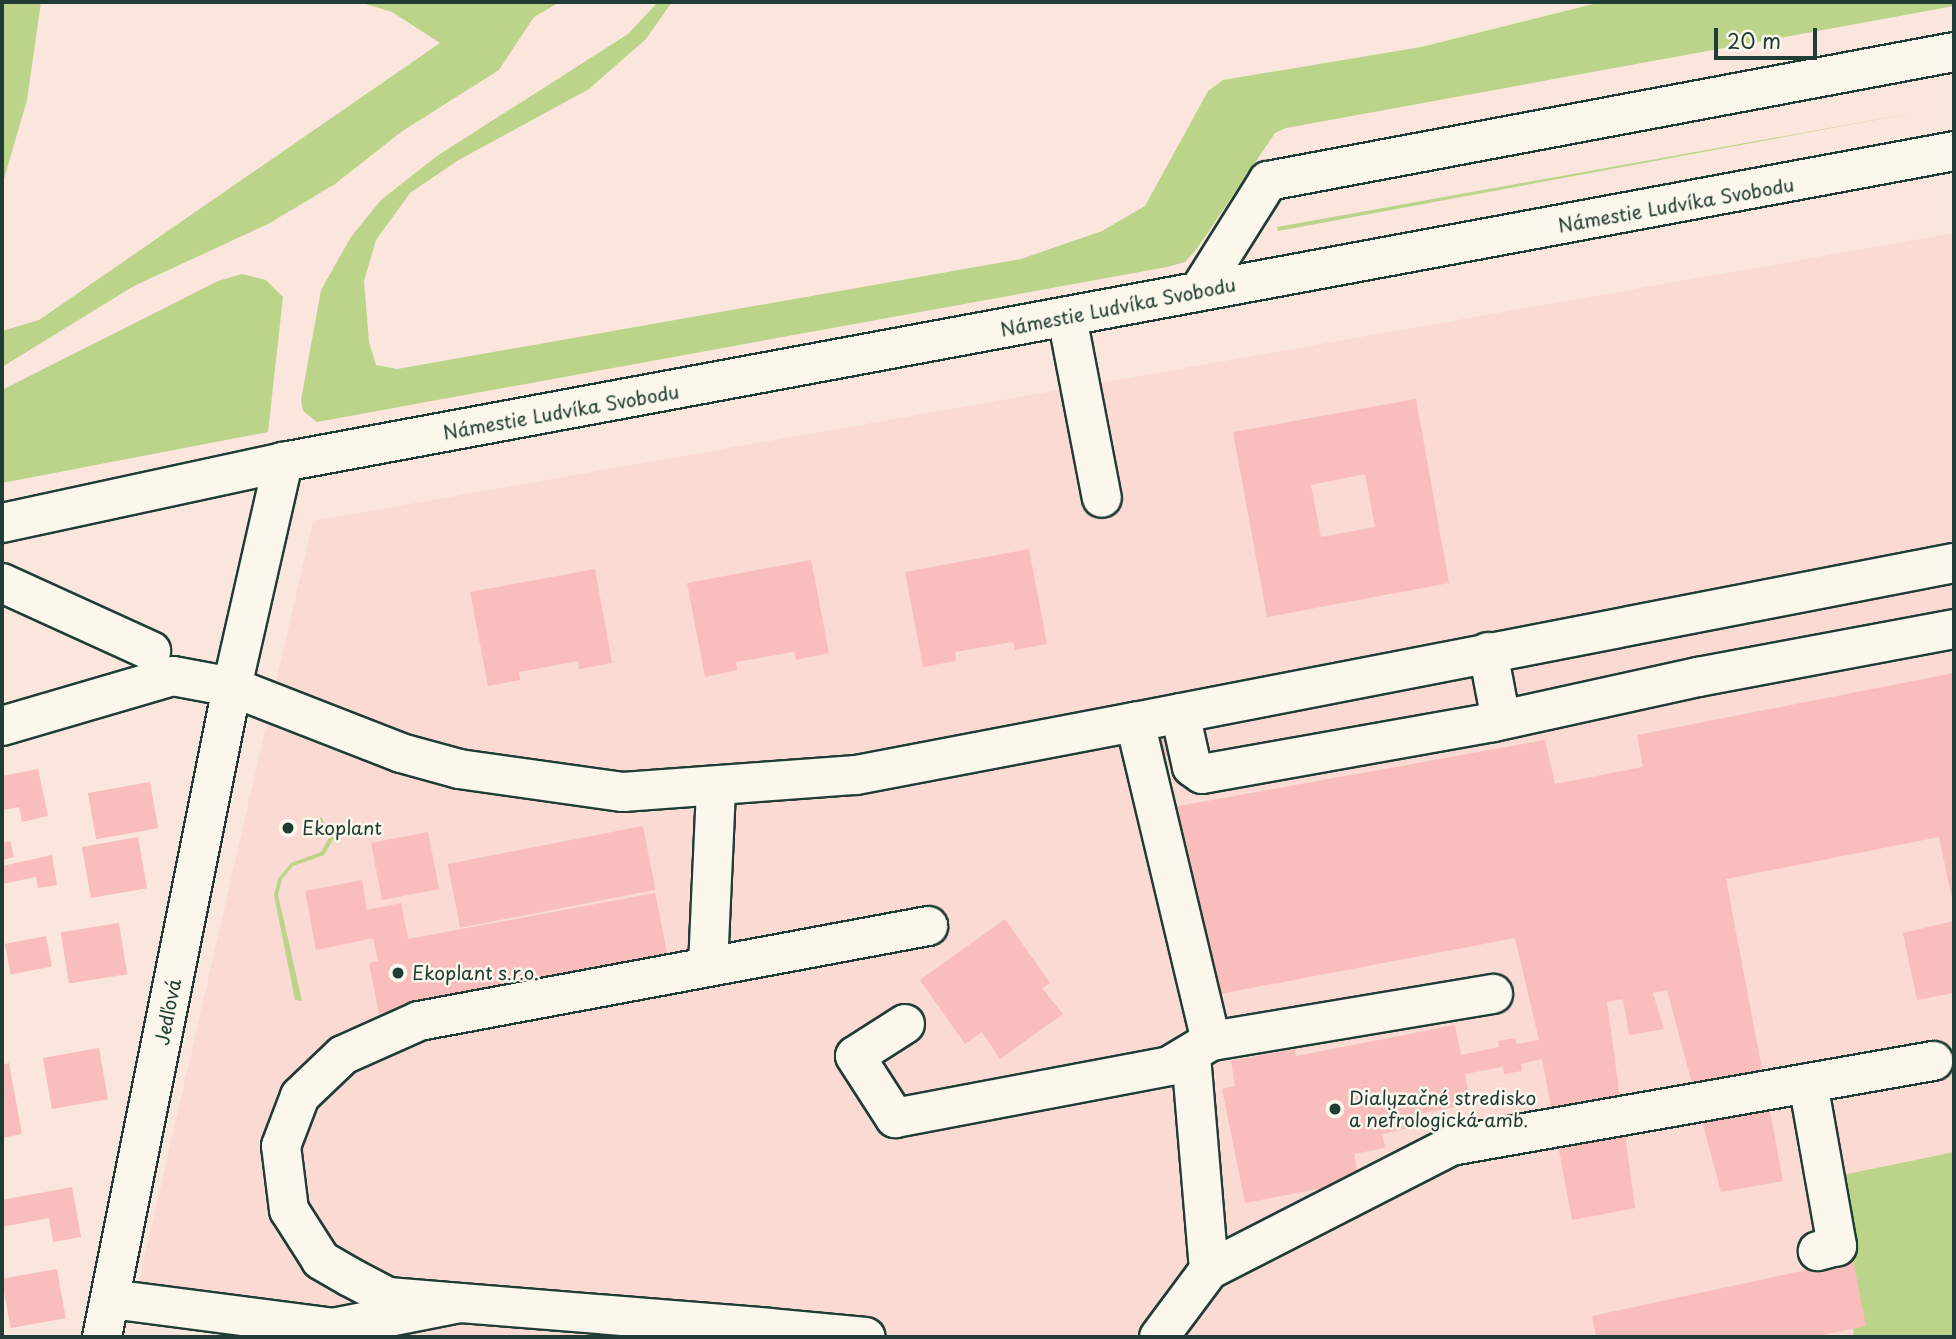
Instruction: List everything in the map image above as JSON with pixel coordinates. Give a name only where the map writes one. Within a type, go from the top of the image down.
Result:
[{"type":"street","points":[[1199,291],[1268,181],[1954,52]]},
{"type":"street","name":"Námestie Ludvíka Svobodu","points":[[2,523],[283,462],[1954,151]]},
{"type":"street","points":[[1067,317],[1102,498]]},
{"type":"street","name":"Jedľová","points":[[102,1337],[232,687],[283,462]]},
{"type":"street","points":[[2,726],[148,680],[173,677],[232,687],[401,753],[459,769],[623,793],[716,788],[856,775],[1954,563]]},
{"type":"street","points":[[2,583],[151,651]]},
{"type":"street","points":[[1180,713],[1192,767],[1202,774],[1501,720],[1698,677],[1954,629]]},
{"type":"street","points":[[1488,652],[1501,720]]},
{"type":"street","points":[[1135,722],[1201,1049],[1209,1270]]},
{"type":"street","points":[[708,966],[716,788]]},
{"type":"street","points":[[866,1337],[774,1333],[387,1297],[321,1260],[289,1210],[281,1146],[300,1096],[343,1055],[419,1021],[928,926]]},
{"type":"street","points":[[905,1024],[855,1056],[895,1118],[1169,1066],[1201,1049],[1493,993]]},
{"type":"street","points":[[1159,1337],[1209,1270],[1451,1146],[1934,1061]]},
{"type":"street","points":[[1808,1083],[1837,1246],[1818,1251]]},
{"type":"street","points":[[111,1299],[333,1328],[461,1303]]},
{"type":"shaded area","points":[[1954,233],[1954,1337],[249,1337],[131,1316],[313,521]]},
{"type":"green space","points":[[2,2],[41,2],[27,100],[2,186]]},
{"type":"green space","points":[[359,2],[560,2],[534,17],[499,70],[401,132],[335,184],[268,224],[134,286],[2,367],[2,331],[39,320],[440,43],[392,12]]},
{"type":"green space","points":[[658,2],[672,2],[646,39],[589,89],[457,161],[410,193],[376,240],[364,281],[369,342],[376,365],[397,369],[1021,259],[1102,231],[1145,206],[1208,91],[1223,80],[1421,47],[1601,2],[1954,2],[1954,6],[1286,128],[1275,133],[1196,250],[1185,262],[1167,267],[317,422],[303,411],[301,400],[321,290],[351,237],[381,200],[437,156],[628,34]]},
{"type":"green space","points":[[1924,111],[1278,231],[1277,227]]},
{"type":"green space","points":[[242,274],[266,280],[283,297],[268,432],[2,483],[2,390],[218,281]]},
{"type":"green space","points":[[321,817],[334,838],[324,855],[293,866],[282,879],[278,895],[302,1001],[295,1000],[274,895],[278,879],[291,863],[321,852],[329,838],[317,820]]},
{"type":"green space","points":[[1954,1152],[1954,1337],[1854,1337],[1838,1176]]},
{"type":"building","points":[[1416,399],[1449,583],[1267,617],[1233,432]],"holes":[[[1365,474],[1375,527],[1321,537],[1311,485]]]},
{"type":"building","points":[[1029,549],[1047,644],[1015,650],[1013,642],[955,652],[956,661],[923,667],[905,572]]},
{"type":"building","points":[[811,560],[829,653],[796,660],[794,652],[736,662],[737,670],[705,677],[687,583]]},
{"type":"building","points":[[595,569],[612,663],[579,669],[578,661],[519,672],[520,680],[488,686],[470,592]]},
{"type":"building","points":[[1954,673],[1954,908],[1939,837],[1726,879],[1783,1181],[1721,1192],[1667,990],[1653,993],[1664,1029],[1629,1035],[1623,999],[1607,1002],[1635,1208],[1572,1220],[1542,1059],[1521,1064],[1522,1071],[1504,1074],[1503,1067],[1465,1074],[1470,1104],[1418,1114],[1420,1126],[1382,1134],[1385,1148],[1354,1154],[1359,1181],[1245,1203],[1222,1089],[1235,1086],[1231,1061],[1295,1049],[1296,1056],[1455,1025],[1461,1055],[1499,1047],[1498,1041],[1515,1038],[1517,1044],[1539,1040],[1515,938],[1209,996],[1173,807],[1545,740],[1555,784],[1643,767],[1637,735]]},
{"type":"building","points":[[1170,727],[1176,754],[1163,757],[1156,730]]},
{"type":"building","points":[[38,769],[48,816],[22,822],[19,807],[2,810],[2,776]]},
{"type":"building","points":[[150,782],[158,828],[96,839],[88,793]]},
{"type":"building","points":[[643,826],[655,890],[460,928],[448,864]]},
{"type":"building","points":[[428,832],[439,889],[382,900],[371,843]]},
{"type":"building","points":[[138,837],[147,888],[91,898],[82,847]]},
{"type":"building","points":[[10,841],[14,857],[2,860],[2,843]]},
{"type":"building","points":[[52,855],[57,885],[38,888],[36,877],[2,884],[2,866]]},
{"type":"building","points":[[362,880],[367,910],[401,903],[408,939],[655,893],[668,958],[389,1018],[388,1012],[379,1014],[369,963],[378,961],[373,938],[316,950],[305,891]]},
{"type":"building","points":[[1005,919],[1050,983],[1042,988],[1063,1014],[1000,1059],[982,1032],[965,1044],[920,980]]},
{"type":"building","points":[[1954,921],[1954,993],[1917,1000],[1903,933]]},
{"type":"building","points":[[119,923],[127,974],[69,984],[61,932]]},
{"type":"building","points":[[46,936],[52,966],[11,974],[5,944]]},
{"type":"building","points":[[99,1048],[108,1099],[52,1109],[43,1058]]},
{"type":"building","points":[[9,1063],[22,1134],[2,1138],[2,1065]]},
{"type":"building","points":[[72,1187],[81,1237],[53,1242],[49,1218],[2,1227],[2,1200]]},
{"type":"building","points":[[1853,1260],[1866,1326],[1813,1337],[1596,1337],[1592,1316]]},
{"type":"building","points":[[57,1269],[66,1318],[11,1328],[2,1279]]},
{"type":"place","name":"Ekoplant","points":[[288,828]]},
{"type":"place","name":"Ekoplant s.r.o.","points":[[398,973]]},
{"type":"place","name":"Dialyzačné stredisko a nefrologická amb.","points":[[1335,1109]]}]
